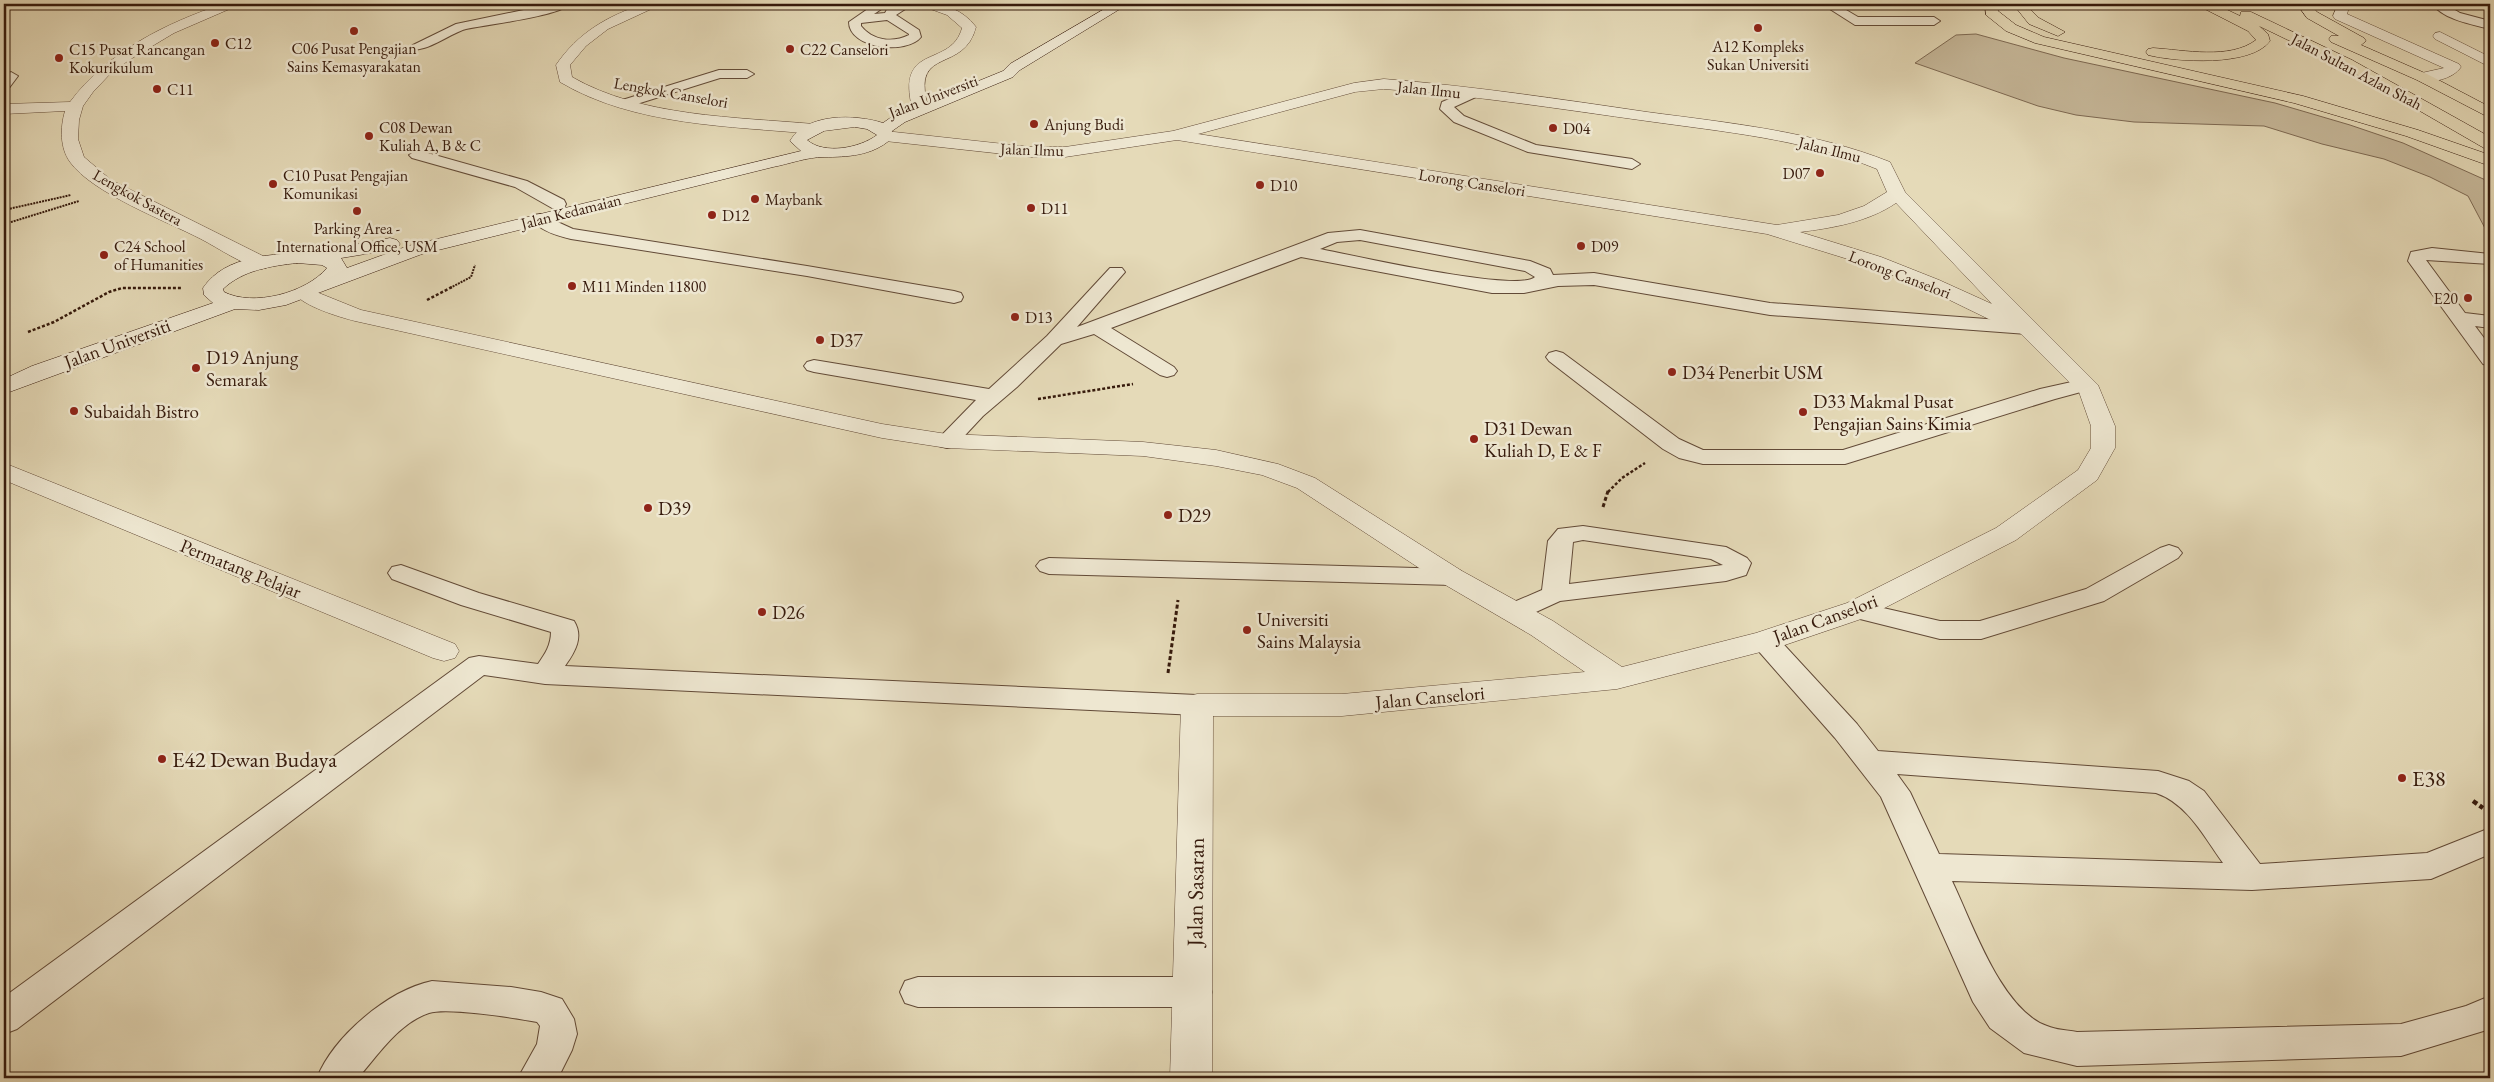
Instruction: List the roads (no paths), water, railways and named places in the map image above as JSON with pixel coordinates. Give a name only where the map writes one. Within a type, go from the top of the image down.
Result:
[{"type":"highway","points":[[1991,4],[1991,12],[2003,24],[2023,34],[2062,46],[2239,85],[2347,112],[2490,161]]},
{"type":"highway","points":[[2026,4],[2023,9],[2030,18],[2052,30],[2085,40],[2122,47],[2188,54],[2241,52],[2257,47],[2263,41],[2263,37],[2253,28],[2206,4]]},
{"type":"highway","name":"Jalan Sultan Azlan Shah","points":[[2220,4],[2338,59],[2490,144]]},
{"type":"highway","points":[[2303,4],[2316,18],[2422,77]]},
{"type":"highway","name":"Jalan Sultan Azlan Shah","points":[[2298,22],[2422,77],[2490,113]]},
{"type":"street","name":"Lengkok Sastera","points":[[235,4],[186,21],[150,40],[94,82],[75,106],[70,123],[70,145],[79,163],[105,183],[262,262]]},
{"type":"street","name":"Lengkok Canselori","points":[[656,4],[614,20],[590,34],[571,51],[563,65],[565,78],[578,89],[624,104],[701,117],[814,129]]},
{"type":"street","points":[[919,103],[914,80],[918,71],[929,62],[959,48],[966,42],[969,36],[969,27],[963,19],[951,11],[930,4]]},
{"type":"street","name":"Jalan Universiti","points":[[871,146],[899,119],[1008,74],[1015,67],[1122,4]]},
{"type":"street","points":[[2344,4],[2340,16],[2454,67],[2447,73],[2422,77]]},
{"type":"street","points":[[2440,36],[2490,63]]},
{"type":"street","name":"Jalan Universiti","points":[[814,129],[879,117],[919,103],[998,70],[1015,67]]},
{"type":"street","name":"Jalan Ilmu","points":[[850,123],[865,123],[885,133],[944,143],[1031,152],[1065,152],[1174,136],[1354,88],[1384,84],[1473,93],[1684,122],[1821,144],[1856,154],[1884,166],[1897,194]]},
{"type":"street","points":[[4,108],[75,106]]},
{"type":"street","name":"Jalan Kedamaian","points":[[312,257],[402,242],[764,154],[798,141],[800,137],[814,129]]},
{"type":"street","name":"Lorong Canselori","points":[[1174,136],[1770,229],[1874,261],[1932,284],[2026,328]]},
{"type":"street","points":[[798,141],[802,146],[824,152],[848,152],[871,146]]},
{"type":"street","name":"Jalan Ilmu","points":[[871,146],[944,143]]},
{"type":"street","name":"Jalan Kedamaian","points":[[232,303],[264,302],[314,288],[415,250],[773,162],[824,152]]},
{"type":"street","name":"Lorong Canselori","points":[[1770,229],[1850,219],[1883,205],[1897,194]]},
{"type":"street","name":"Jalan Canselori","points":[[1197,705],[1342,705],[1617,680],[1765,640],[1858,610],[2006,534],[2088,475],[2103,448],[2103,426],[2090,390],[2026,328],[1897,194]]},
{"type":"street","points":[[312,257],[335,263],[337,269],[333,276],[314,288],[344,311],[386,322],[882,432],[947,441],[1144,449],[1216,458],[1270,469],[1306,483],[1452,577],[1516,611],[1617,680]]},
{"type":"street","name":"Jalan Universiti","points":[[4,371],[213,288],[225,277],[262,262],[312,257]]},
{"type":"street","points":[[213,288],[214,295],[220,300],[232,303]]},
{"type":"street","name":"Jalan Universiti","points":[[4,387],[49,368],[232,303]]},
{"type":"street","name":"Permatang Pelajar","points":[[4,472],[444,650]]},
{"type":"street","name":"Jalan Sasaran","points":[[1191,1078],[1194,992],[1197,705]]},
{"type":"lane","points":[[417,46],[460,27],[545,10],[564,4]]},
{"type":"lane","points":[[857,20],[889,16],[915,33],[915,37],[895,43],[875,42],[855,28],[857,20],[884,4]]},
{"type":"lane","points":[[889,16],[892,10],[907,4]]},
{"type":"lane","points":[[2438,4],[2442,8],[2456,14],[2490,25]]},
{"type":"lane","points":[[1830,5],[1850,6]]},
{"type":"lane","points":[[1830,5],[1855,21],[1934,21]]},
{"type":"lane","points":[[624,104],[719,74],[747,74]]},
{"type":"lane","points":[[1473,93],[1452,101],[1447,105],[1447,109],[1459,119],[1533,149],[1632,164]]},
{"type":"lane","points":[[417,155],[521,184],[558,204]]},
{"type":"lane","points":[[540,219],[558,230],[571,234],[807,270],[954,297]]},
{"type":"lane","points":[[1054,340],[1096,328],[1334,237],[1360,235],[1530,266],[1544,273],[1544,278],[1538,284]]},
{"type":"lane","points":[[1300,250],[1492,287],[1524,287],[1594,279],[1770,309],[2026,328]]},
{"type":"lane","points":[[2490,259],[2432,253],[2418,256],[2417,261],[2459,318],[2484,342],[2490,360]]},
{"type":"lane","points":[[947,441],[986,402],[1054,340],[1116,272]]},
{"type":"lane","points":[[2459,318],[2490,322]]},
{"type":"lane","points":[[1096,328],[1167,371]]},
{"type":"lane","points":[[1556,357],[1671,444],[1686,453],[1703,457],[1845,457],[2048,394],[2085,385]]},
{"type":"lane","points":[[814,366],[986,402]]},
{"type":"lane","points":[[1516,611],[1555,594],[1726,573],[1737,570],[1738,563],[1716,552],[1583,533],[1567,534],[1562,541],[1555,594]]},
{"type":"lane","points":[[1858,610],[1940,630],[1981,630],[2095,595],[2129,578],[2169,553]]},
{"type":"lane","points":[[1049,566],[1452,577]]},
{"type":"lane","points":[[401,573],[470,599],[549,620],[564,627],[566,636],[563,647],[545,675]]},
{"type":"lane","points":[[1765,640],[1871,761],[1894,792],[1986,991],[2003,1017],[2037,1041],[2077,1049],[2401,1040],[2473,1020],[2490,1012]]},
{"type":"lane","name":"Permatang Pelajar","points":[[444,650],[479,665],[545,675],[1197,705]]},
{"type":"lane","points":[[4,1018],[479,665]]},
{"type":"lane","points":[[1871,761],[2158,782],[2178,789],[2193,799],[2252,877]]},
{"type":"lane","points":[[1928,866],[2252,877],[2430,866],[2490,840]]},
{"type":"lane","points":[[918,992],[1194,992]]},
{"type":"lane","points":[[336,1078],[347,1063],[396,1012],[413,1003],[431,997],[534,1006],[549,1010],[557,1020],[558,1034],[554,1050],[537,1078]]},
{"type":"place","name":"A12 Kompleks Sukan Universiti","points":[[1758,28]]},
{"type":"place","name":"C06 Pusat Pengajian Sains Kemasyarakatan","points":[[354,31]]},
{"type":"place","name":"C12","points":[[215,43]]},
{"type":"place","name":"C22 Canselori","points":[[790,49]]},
{"type":"place","name":"C15 Pusat Rancangan Kokurikulum","points":[[59,58]]},
{"type":"place","name":"C11","points":[[157,89]]},
{"type":"place","name":"Anjung Budi","points":[[1034,124]]},
{"type":"place","name":"D04","points":[[1553,128]]},
{"type":"place","name":"C08 Dewan Kuliah A, B & C","points":[[369,136]]},
{"type":"place","name":"D07","points":[[1820,173]]},
{"type":"place","name":"C10 Pusat Pengajian Komunikasi","points":[[273,184]]},
{"type":"place","name":"D10","points":[[1260,185]]},
{"type":"place","name":"Maybank","points":[[755,199]]},
{"type":"place","name":"D11","points":[[1031,208]]},
{"type":"place","name":"Parking Area - International Office, USM","points":[[357,211]]},
{"type":"place","name":"D12","points":[[712,215]]},
{"type":"place","name":"D09","points":[[1581,246]]},
{"type":"place","name":"C24 School of Humanities","points":[[104,255]]},
{"type":"place","name":"M11 Minden 11800","points":[[572,286]]},
{"type":"place","name":"E20","points":[[2468,298]]},
{"type":"place","name":"D13","points":[[1015,317]]},
{"type":"place","name":"D37","points":[[820,340]]},
{"type":"place","name":"D19 Anjung Semarak","points":[[196,368]]},
{"type":"place","name":"D34 Penerbit USM","points":[[1672,372]]},
{"type":"place","name":"Subaidah Bistro","points":[[74,411]]},
{"type":"place","name":"D33 Makmal Pusat Pengajian Sains Kimia","points":[[1803,412]]},
{"type":"place","name":"D31 Dewan Kuliah D, E & F","points":[[1474,439]]},
{"type":"place","name":"D39","points":[[648,508]]},
{"type":"place","name":"D29","points":[[1168,515]]},
{"type":"place","name":"D26","points":[[762,612]]},
{"type":"place","name":"Universiti Sains Malaysia","points":[[1247,630]]},
{"type":"place","name":"E42 Dewan Budaya","points":[[162,759]]},
{"type":"place","name":"E38","points":[[2402,778]]}]
